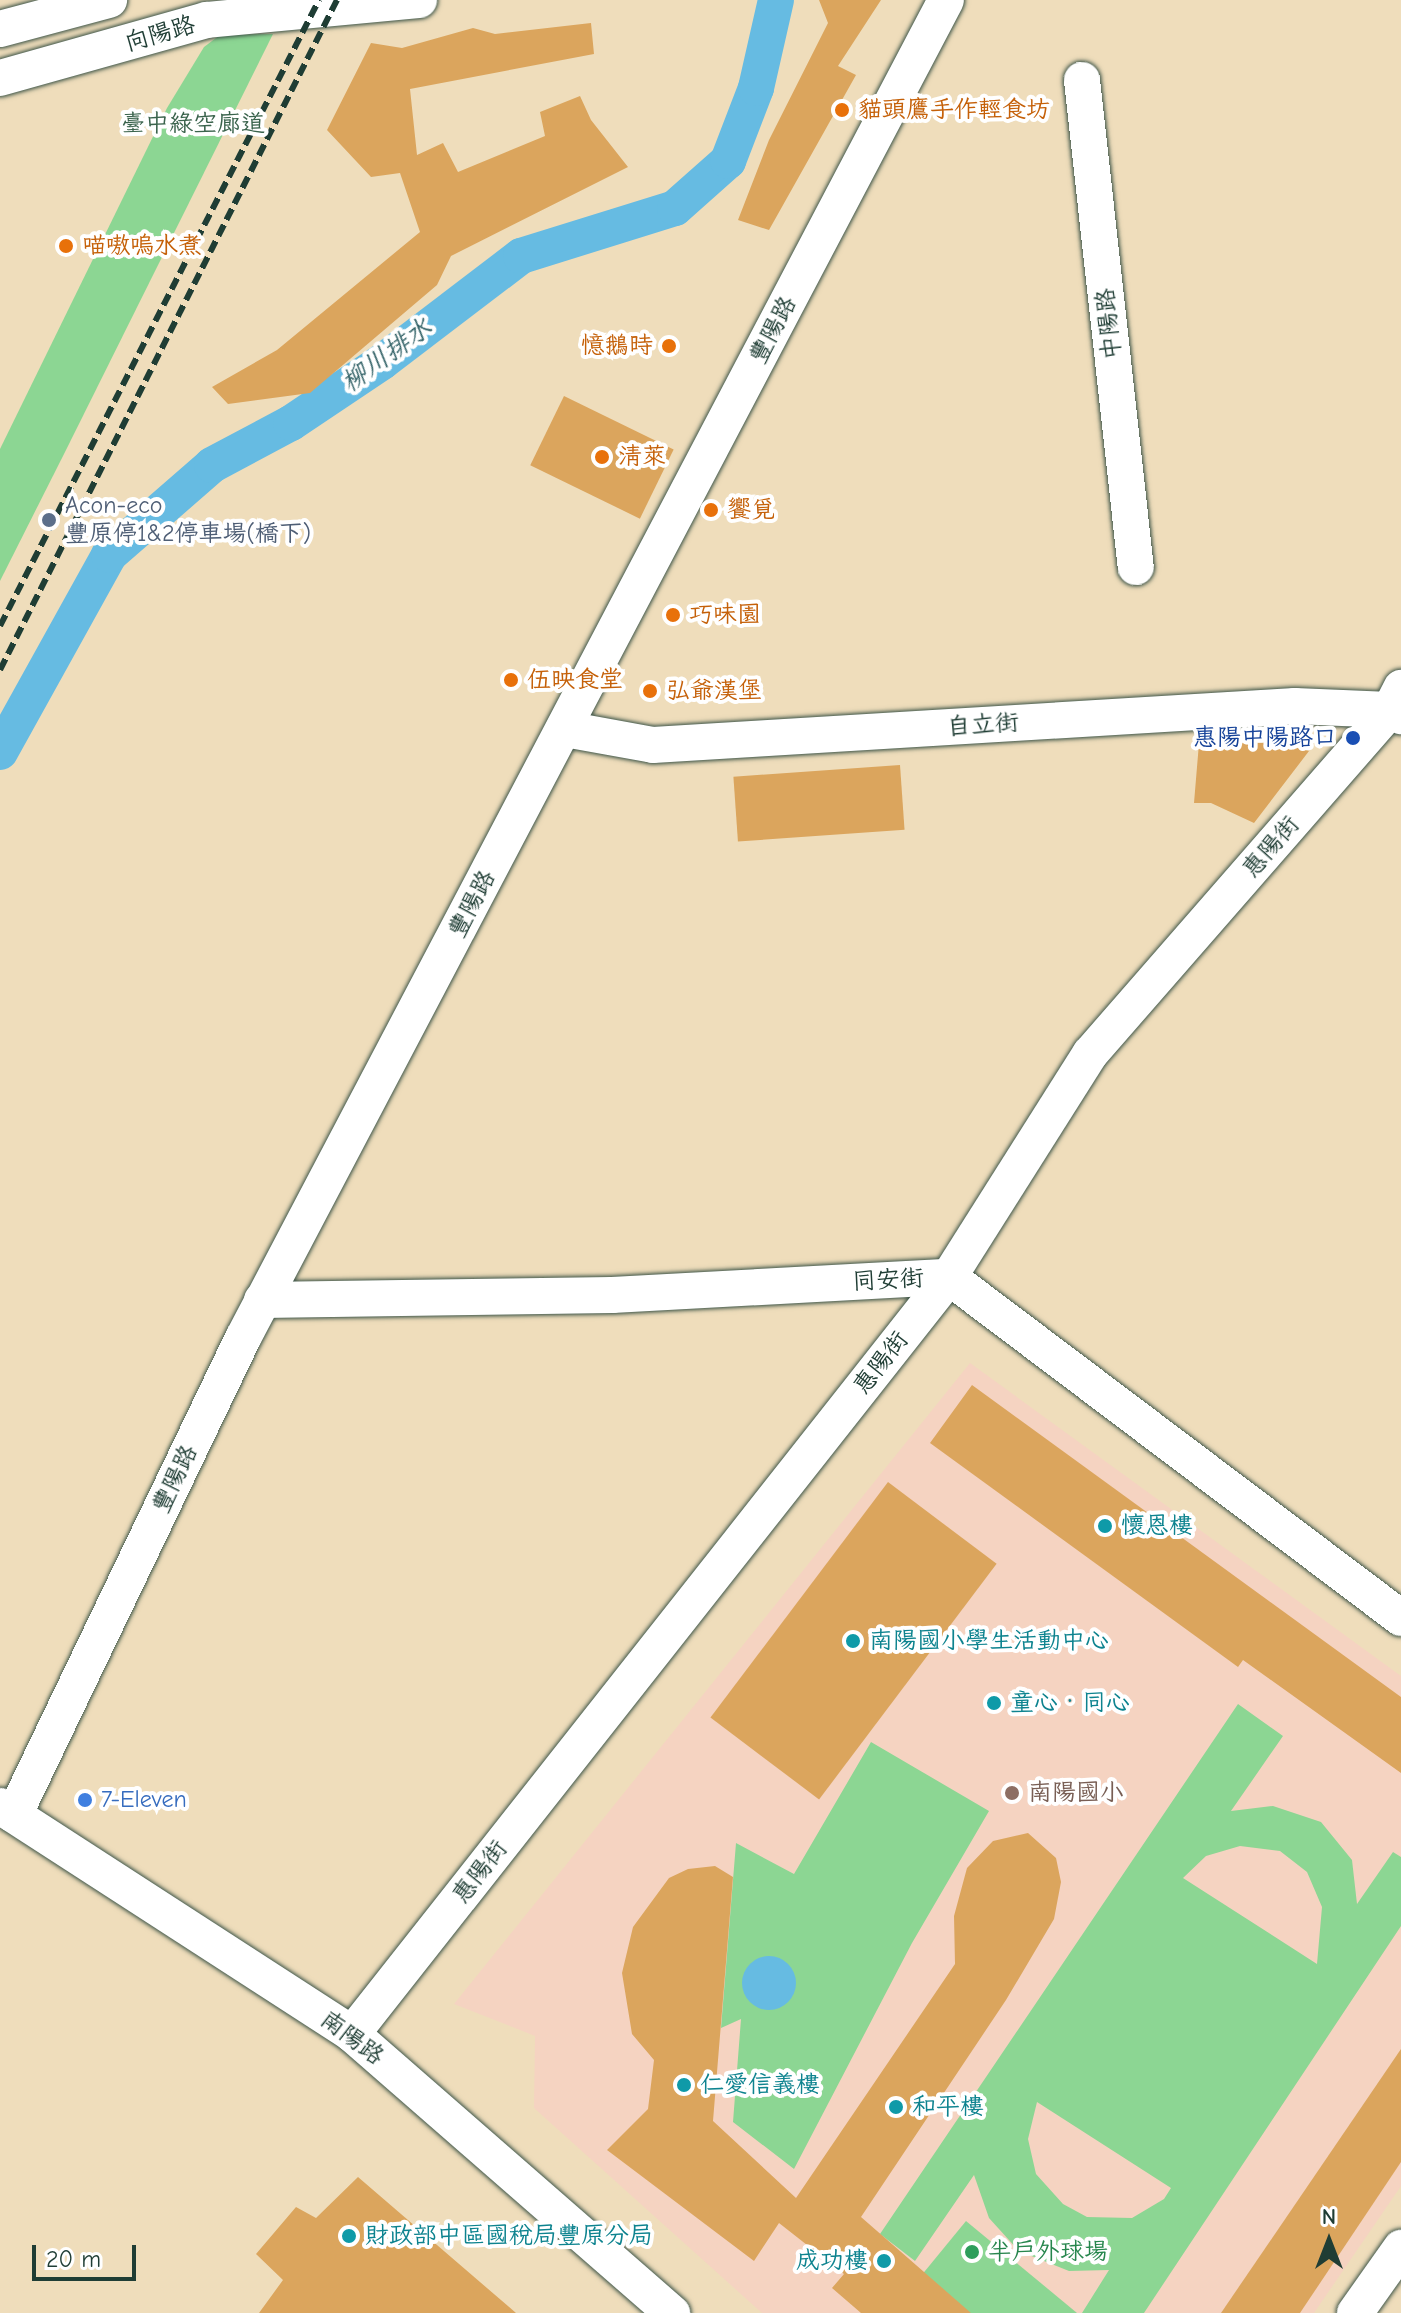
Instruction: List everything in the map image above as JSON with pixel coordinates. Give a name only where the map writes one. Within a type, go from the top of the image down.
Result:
[{"type":"street","name":"向陽路","points":[[0,29],[109,0]]},
{"type":"street","name":"向陽路","points":[[0,78],[207,20],[419,0]]},
{"type":"street","name":"豐陽路","points":[[7,1811],[262,1300],[946,0]]},
{"type":"street","name":"中陽路","points":[[1082,80],[1136,567]]},
{"type":"street","name":"自立街","points":[[565,729],[653,745],[1295,706],[1398,708]]},
{"type":"street","name":"惠陽街","points":[[352,2034],[949,1277],[1090,1054],[1398,708]]},
{"type":"street","name":"同安街","points":[[262,1300],[612,1295],[949,1277],[1401,1618]]},
{"type":"street","name":"南陽路","points":[[7,1811],[352,2034],[672,2313]]},
{"type":"street","points":[[1355,2313],[1401,2248]]},
{"type":"shaded area","name":"南陽國小","points":[[970,1363],[1401,1676],[1401,2186],[1314,2313],[762,2313],[534,2108],[535,2036],[454,2004]]},
{"type":"green space","name":"臺中綠空廊道","points":[[273,34],[0,581],[0,449],[167,108],[204,47],[220,35]]},
{"type":"green space","points":[[1238,1704],[1283,1736],[1231,1811],[1273,1806],[1321,1822],[1352,1860],[1357,1904],[1393,1852],[1401,1857],[1401,1926],[1144,2313],[1082,2313],[1109,2270],[1069,2271],[1019,2251],[989,2218],[974,2175],[915,2261],[880,2234]],"holes":[[[1240,1846],[1280,1851],[1307,1872],[1322,1907],[1317,1964],[1183,1878],[1206,1856]],[[1037,2102],[1171,2188],[1164,2199],[1132,2218],[1087,2217],[1063,2204],[1036,2174],[1028,2139]]]},
{"type":"green space","points":[[871,1742],[989,1811],[912,1943],[794,2169],[733,2122],[741,2019],[721,2028],[736,1843],[794,1874]]},
{"type":"green space","name":"半戶外球場","points":[[966,2221],[1077,2313],[955,2313],[916,2282]]},
{"type":"water","points":[[769,1956],[788,1964],[796,1983],[788,2002],[769,2010],[750,2002],[742,1983],[750,1964]]},
{"type":"building","points":[[819,0],[881,0],[838,66],[856,75],[769,230],[738,220],[769,140],[828,23]]},
{"type":"building","points":[[591,23],[594,54],[410,89],[417,155],[443,143],[458,172],[545,136],[540,112],[580,96],[591,120],[628,167],[451,256],[437,285],[310,393],[228,404],[212,387],[277,350],[420,232],[400,173],[371,177],[327,130],[371,43],[402,48],[473,28],[495,34]]},
{"type":"building","name":"清萊","points":[[564,396],[674,449],[640,519],[530,465]]},
{"type":"building","points":[[1199,743],[1283,743],[1309,751],[1254,823],[1211,803],[1194,803]]},
{"type":"building","points":[[900,765],[905,830],[738,841],[733,777]]},
{"type":"building","name":"懷恩樓","points":[[972,1385],[1401,1697],[1401,1773],[1243,1660],[1238,1667],[930,1443]]},
{"type":"building","name":"南陽國小學生活動中心","points":[[888,1482],[997,1564],[819,1799],[710,1718]]},
{"type":"building","points":[[1028,1833],[1056,1858],[1061,1882],[1054,1919],[1006,2000],[861,2217],[971,2313],[861,2313],[832,2288],[844,2274],[779,2223],[754,2261],[607,2150],[648,2109],[654,2060],[632,2034],[622,1973],[633,1927],[669,1878],[688,1869],[715,1866],[733,1877],[713,2121],[796,2198],[955,1964],[954,1916],[967,1868],[993,1841]]},
{"type":"building","points":[[1401,2049],[1401,2162],[1300,2313],[1221,2313]]},
{"type":"building","name":"財政部中區國稅局豐原分局","points":[[358,2177],[516,2313],[259,2313],[283,2280],[256,2254],[296,2207],[316,2218]]},
{"type":"waterway","name":"柳川排水","points":[[0,752],[109,555],[212,465],[291,423],[382,362],[521,256],[675,208],[728,161],[756,88],[776,0]]},
{"type":"railway","points":[[0,626],[319,0]]},
{"type":"railway","points":[[0,670],[337,0]]},
{"type":"place","name":"貓頭鷹手作輕食坊","points":[[842,110]]},
{"type":"place","name":"喵嗷嗚水煮","points":[[66,246]]},
{"type":"place","name":"憶鵝時","points":[[669,346]]},
{"type":"place","name":"清萊","points":[[602,457]]},
{"type":"place","name":"饗覓","points":[[711,510]]},
{"type":"place","name":"Acon-eco 豐原停1&2停車場(橋下)","points":[[49,520]]},
{"type":"place","name":"巧味園","points":[[673,615]]},
{"type":"place","name":"伍映食堂","points":[[511,680]]},
{"type":"place","name":"弘爺漢堡","points":[[650,691]]},
{"type":"place","name":"惠陽中陽路口","points":[[1353,738]]},
{"type":"place","name":"懷恩樓","points":[[1105,1526]]},
{"type":"place","name":"南陽國小學生活動中心","points":[[853,1641]]},
{"type":"place","name":"童心‧同心","points":[[994,1703]]},
{"type":"place","name":"南陽國小","points":[[1012,1793]]},
{"type":"place","name":"7-Eleven","points":[[85,1800]]},
{"type":"place","name":"仁愛信義樓","points":[[684,2085]]},
{"type":"place","name":"和平樓","points":[[896,2107]]},
{"type":"place","name":"財政部中區國稅局豐原分局","points":[[349,2236]]},
{"type":"place","name":"半戶外球場","points":[[972,2252]]},
{"type":"place","name":"成功樓","points":[[884,2261]]}]
